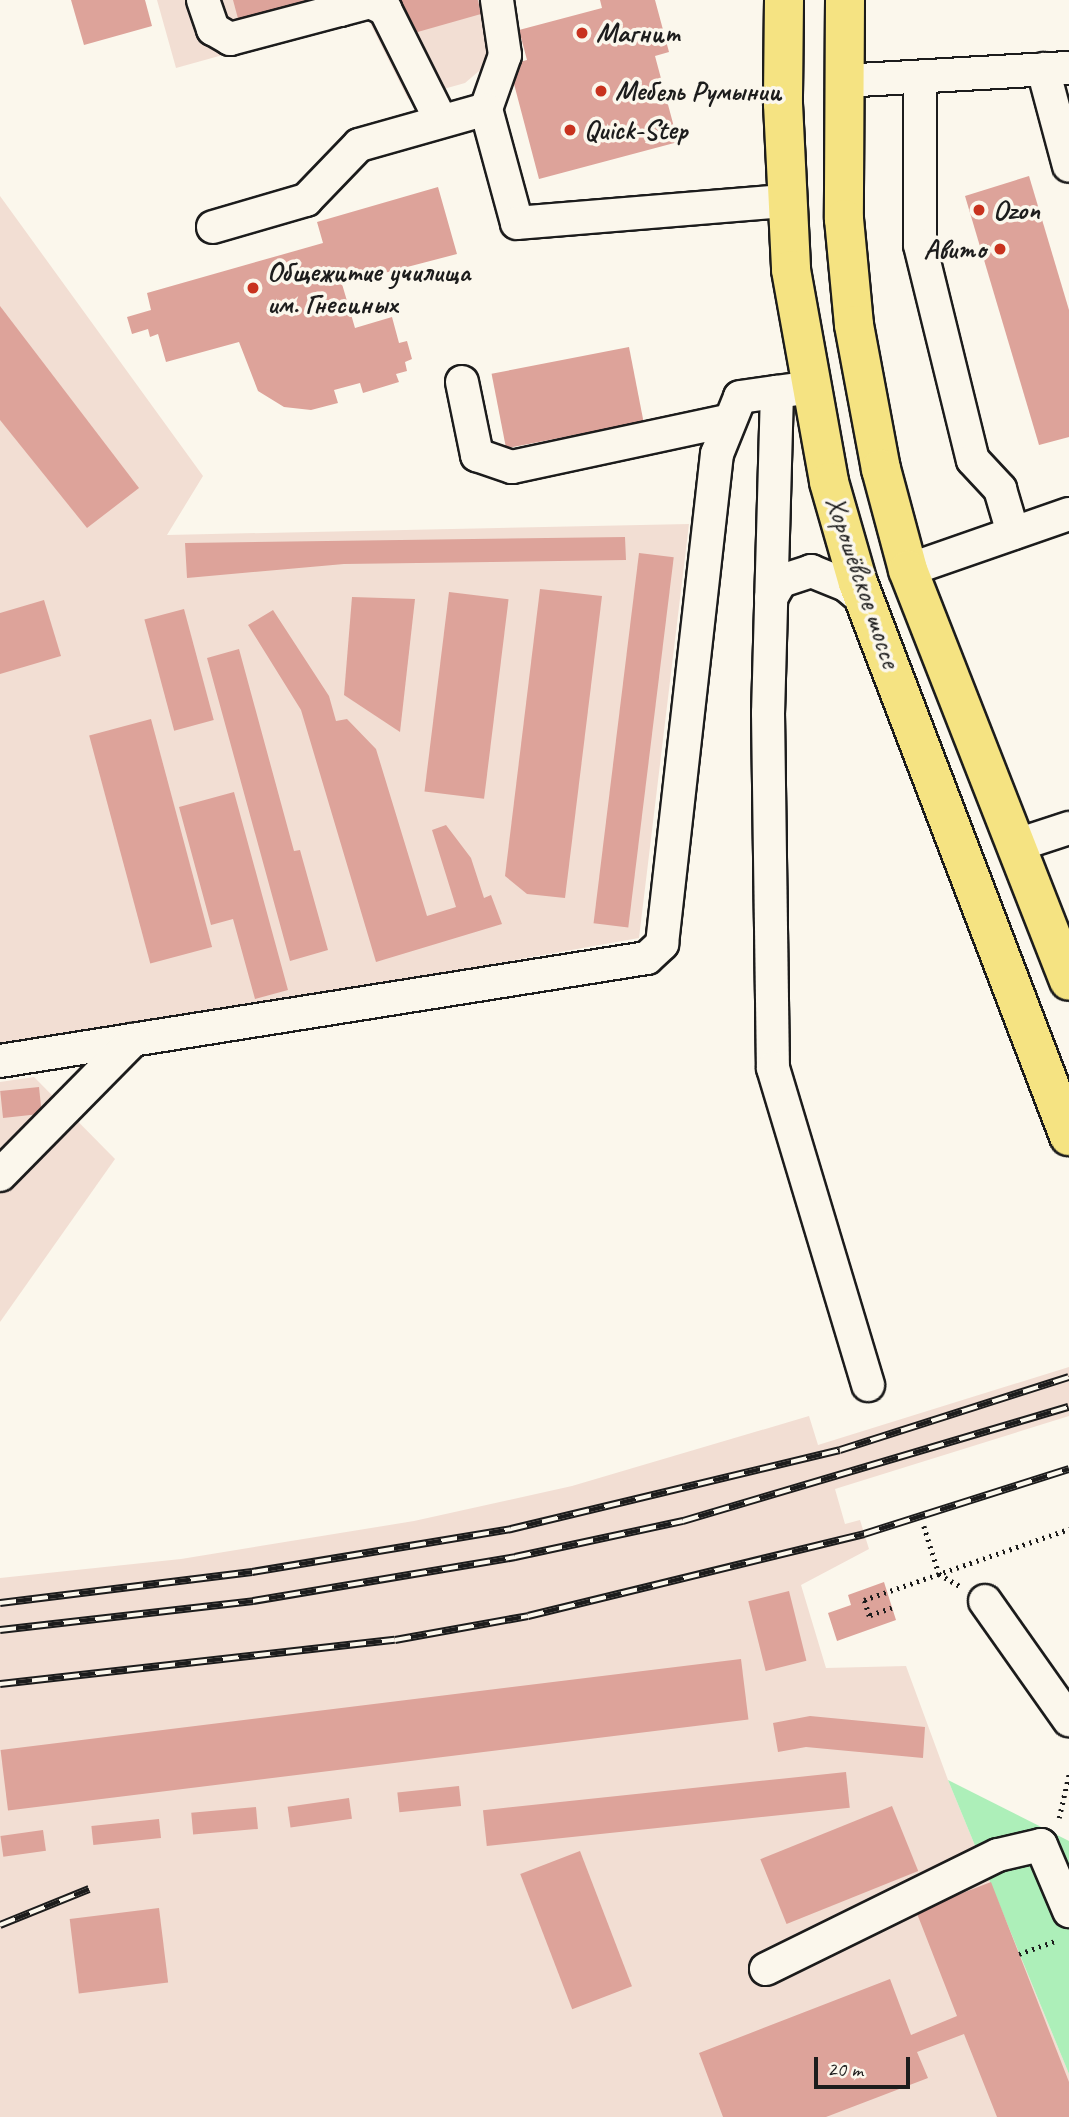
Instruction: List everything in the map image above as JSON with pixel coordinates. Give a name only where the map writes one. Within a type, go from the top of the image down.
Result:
[{"type":"main road","name":"Хорошёвское шоссе","points":[[784,0],[786,201],[791,270],[793,389],[829,482],[866,602],[1069,1136]]},
{"type":"main road","name":"Хорошёвское шоссе","points":[[845,0],[842,81],[844,219],[854,325],[881,469],[908,570],[1014,846],[1065,961]]},
{"type":"lane","points":[[203,0],[213,29],[230,38],[339,5],[370,2],[385,9],[441,121]]},
{"type":"lane","points":[[497,0],[506,48],[486,109],[517,223],[786,201]]},
{"type":"lane","points":[[842,81],[1056,68],[1069,166]]},
{"type":"lane","points":[[920,77],[920,245],[973,460],[1000,489],[1013,533]]},
{"type":"lane","points":[[212,227],[306,200],[359,145],[486,109]]},
{"type":"lane","points":[[462,382],[477,455],[512,467],[726,421]]},
{"type":"lane","points":[[0,1061],[647,958],[662,944],[717,454],[726,421],[740,397],[793,389],[771,598],[768,713],[774,1068],[868,1385]]},
{"type":"lane","points":[[908,570],[1069,514]]},
{"type":"lane","points":[[771,598],[781,581],[811,572],[846,584],[866,602]]},
{"type":"lane","points":[[1014,846],[1069,828]]},
{"type":"lane","points":[[0,1175],[132,1041]]},
{"type":"lane","points":[[985,1601],[1069,1720]]},
{"type":"lane","points":[[766,1969],[998,1855],[1041,1846],[1069,1911]]},
{"type":"path","points":[[924,1526],[939,1574],[985,1601]]},
{"type":"path","points":[[892,1608],[869,1616],[864,1600],[1069,1529]]},
{"type":"path","points":[[1061,1815],[1069,1774]]},
{"type":"path","points":[[1019,1954],[1069,1936]]},
{"type":"shaded area","points":[[157,0],[478,0],[481,14],[494,20],[500,53],[465,83],[408,99],[366,15],[176,68]]},
{"type":"shaded area","points":[[0,196],[203,476],[167,535],[689,524],[639,938],[297,999],[0,1044]]},
{"type":"shaded area","points":[[34,1077],[115,1159],[0,1322],[0,1082]]},
{"type":"shaded area","points":[[1069,1367],[1069,1416],[835,1489],[845,1524],[860,1520],[869,1549],[801,1585],[826,1668],[906,1666],[948,1780],[1069,2074],[1069,2117],[0,2117],[0,1578],[181,1559],[414,1521],[572,1486],[809,1416],[818,1445]]},
{"type":"green space","points":[[948,1780],[1069,1841],[1069,2074]]},
{"type":"building","points":[[71,0],[145,0],[152,26],[84,45]]},
{"type":"building","points":[[233,0],[313,0],[314,5],[240,26]]},
{"type":"building","points":[[398,0],[478,0],[481,14],[407,35]]},
{"type":"building","points":[[600,0],[655,0],[669,52],[655,56],[678,142],[539,179],[509,65],[527,60],[519,30],[602,8]]},
{"type":"building","points":[[1029,176],[1069,310],[1069,437],[1039,445],[965,196]]},
{"type":"building","name":"Общежитие училища им. Гнесиных","points":[[438,187],[457,254],[342,284],[355,328],[392,317],[399,343],[407,341],[412,359],[405,362],[407,371],[396,374],[399,382],[363,393],[360,383],[334,390],[338,403],[311,410],[284,407],[258,391],[239,342],[166,362],[158,334],[150,337],[148,329],[132,334],[127,317],[151,310],[147,293],[323,243],[317,222]]},
{"type":"building","points":[[0,306],[139,488],[87,528],[0,420]]},
{"type":"building","points":[[629,347],[644,422],[506,448],[492,374]]},
{"type":"building","points":[[625,537],[626,560],[344,564],[187,578],[185,543]]},
{"type":"building","points":[[639,553],[674,557],[628,927],[594,923]]},
{"type":"building","points":[[540,589],[602,596],[565,898],[527,894],[505,876]]},
{"type":"building","points":[[449,592],[509,599],[484,799],[425,792]]},
{"type":"building","points":[[352,597],[415,599],[400,732],[344,695]]},
{"type":"building","points":[[44,600],[61,656],[0,674],[0,613]]},
{"type":"building","points":[[184,609],[214,720],[174,731],[144,620]]},
{"type":"building","points":[[273,610],[329,696],[336,721],[347,719],[376,749],[427,916],[456,907],[432,830],[446,825],[471,858],[484,898],[491,895],[502,924],[376,962],[301,710],[248,625]]},
{"type":"building","points":[[239,649],[294,851],[300,850],[328,950],[290,961],[207,658]]},
{"type":"building","points":[[151,719],[212,947],[150,964],[89,736]]},
{"type":"building","points":[[234,792],[288,990],[255,999],[233,919],[211,925],[179,807]]},
{"type":"building","points":[[39,1087],[42,1114],[3,1118],[0,1091]]},
{"type":"building","points":[[884,1582],[896,1620],[837,1641],[828,1613],[851,1605],[848,1595]]},
{"type":"building","points":[[789,1591],[806,1661],[766,1671],[748,1601]]},
{"type":"building","points":[[741,1659],[748,1720],[8,1810],[1,1750]]},
{"type":"building","points":[[810,1716],[925,1727],[923,1758],[806,1747],[778,1752],[773,1723]]},
{"type":"building","points":[[846,1772],[850,1808],[487,1846],[483,1810]]},
{"type":"building","points":[[459,1786],[461,1806],[399,1812],[397,1792]]},
{"type":"building","points":[[349,1798],[352,1819],[291,1827],[288,1807]]},
{"type":"building","points":[[892,1806],[918,1871],[787,1924],[760,1859]]},
{"type":"building","points":[[256,1807],[258,1829],[193,1835],[191,1813]]},
{"type":"building","points":[[159,1819],[161,1838],[93,1845],[91,1826]]},
{"type":"building","points":[[43,1830],[46,1851],[3,1857],[0,1836]]},
{"type":"building","points":[[580,1851],[632,1986],[572,2009],[520,1874]]},
{"type":"building","points":[[991,1882],[1069,2082],[1069,2117],[997,2117],[964,2034],[917,2052],[928,2078],[826,2117],[723,2117],[699,2053],[890,1979],[911,2035],[957,2016],[916,1911]]},
{"type":"building","points":[[159,1908],[168,1982],[79,1993],[70,1919]]},
{"type":"railway","points":[[0,1603],[252,1572],[511,1529],[840,1450],[1069,1377]]},
{"type":"railway","points":[[0,1630],[253,1601],[515,1557],[683,1521],[1069,1407]]},
{"type":"railway","points":[[0,1684],[395,1640],[528,1616],[864,1534],[1069,1469]]},
{"type":"railway","points":[[0,1925],[89,1889]]},
{"type":"place","name":"Магнит","points":[[582,33]]},
{"type":"place","name":"Мебель Румынии","points":[[601,91]]},
{"type":"place","name":"Quick-Step","points":[[570,130]]},
{"type":"place","name":"Ozon","points":[[979,210]]},
{"type":"place","name":"Авито","points":[[1000,249]]},
{"type":"place","name":"Общежитие училища им. Гнесиных","points":[[253,288]]}]
